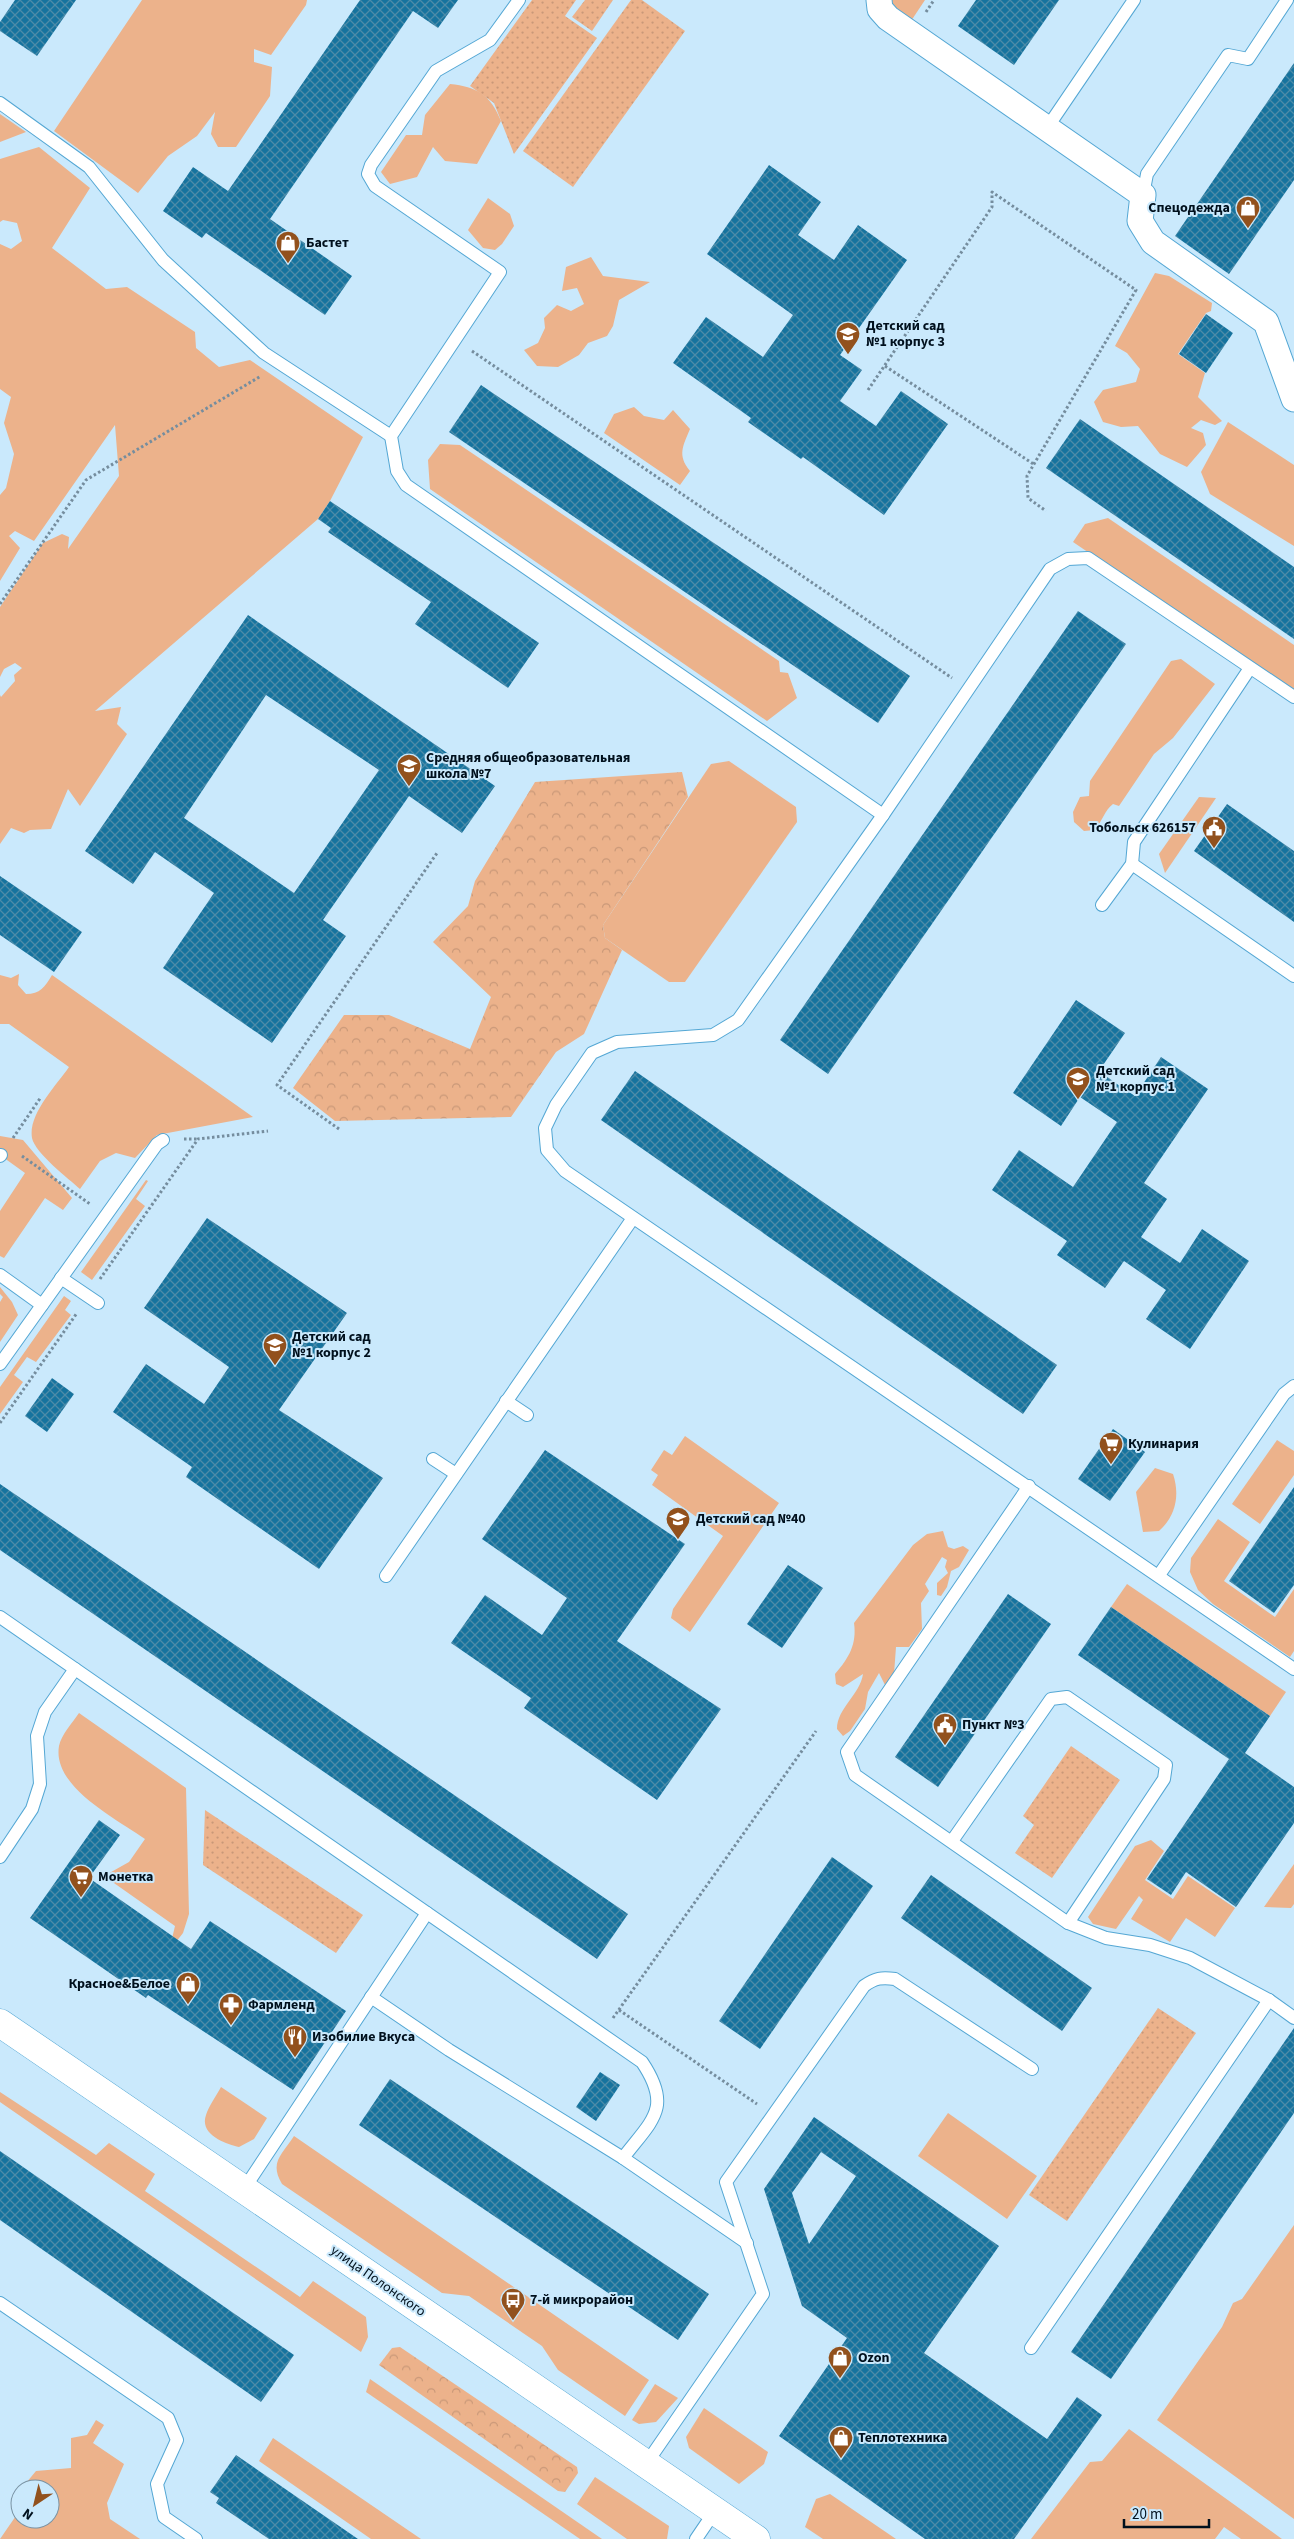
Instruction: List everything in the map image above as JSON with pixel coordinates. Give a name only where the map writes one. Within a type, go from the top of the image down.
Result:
[{"type":"main road","name":"улица Полонского","points":[[0,2023],[756,2539]]},
{"type":"street","points":[[879,0],[880,9],[888,18],[1143,195],[1140,221],[1153,242],[1266,322],[1294,399]]},
{"type":"lane","points":[[519,0],[490,40],[436,71],[371,165],[368,174],[375,186],[500,272],[390,436],[397,471],[406,486],[883,815]]},
{"type":"lane","points":[[1047,128],[1134,0]]},
{"type":"lane","points":[[1143,195],[1147,174],[1228,54],[1248,59],[1287,0]]},
{"type":"lane","points":[[0,102],[89,167],[163,260],[264,353],[390,436]]},
{"type":"lane","points":[[1294,698],[1088,558],[1068,559],[1050,569],[883,815],[738,1020],[713,1035],[617,1042],[592,1053],[556,1105],[545,1128],[548,1150],[565,1171],[1029,1486],[1294,1669]]},
{"type":"lane","points":[[1102,905],[1132,864],[1134,842],[1250,668]]},
{"type":"lane","points":[[1132,864],[1294,976]]},
{"type":"lane","points":[[0,1364],[105,1214],[157,1144],[163,1140]]},
{"type":"lane","points":[[386,1576],[633,1218]]},
{"type":"lane","points":[[0,1275],[42,1305]]},
{"type":"lane","points":[[61,1278],[93,1300]]},
{"type":"lane","points":[[1159,1576],[1284,1394],[1294,1386]]},
{"type":"lane","points":[[506,1401],[527,1415]]},
{"type":"lane","points":[[433,1459],[456,1474]]},
{"type":"lane","points":[[1029,1486],[847,1752],[854,1775],[1068,1923],[1106,1938],[1150,1945],[1190,1958],[1269,2000],[1294,2018]]},
{"type":"lane","points":[[0,1617],[642,2062],[654,2079],[659,2098],[654,2116],[623,2158]]},
{"type":"lane","points":[[0,1857],[32,1809],[40,1784],[37,1736],[45,1712],[75,1669]]},
{"type":"lane","points":[[952,1841],[1051,1699],[1067,1697],[1166,1765],[1164,1779],[1068,1923]]},
{"type":"lane","points":[[244,2189],[427,1913]]},
{"type":"lane","points":[[646,2464],[763,2294],[726,2182],[864,1986],[874,1979],[884,1977],[895,1979],[1032,2069]]},
{"type":"lane","points":[[371,1997],[449,2050],[623,2158],[747,2243]]},
{"type":"lane","points":[[1031,2348],[1269,2000]]},
{"type":"lane","points":[[0,2303],[168,2418],[177,2440],[157,2484],[164,2517],[196,2539]]},
{"type":"lane","points":[[696,2539],[715,2511]]},
{"type":"path","points":[[868,390],[992,207],[992,192],[1136,290],[1027,476],[1028,498],[1046,510]]},
{"type":"path","points":[[455,340],[968,688]]},
{"type":"path","points":[[0,604],[86,480],[281,365]]},
{"type":"path","points":[[885,366],[1035,465]]},
{"type":"path","points":[[339,1129],[277,1085],[437,853]]},
{"type":"path","points":[[41,1097],[3,1152],[105,1214]]},
{"type":"path","points":[[0,1423],[93,1300],[198,1139],[268,1131]]},
{"type":"path","points":[[773,2116],[619,2010],[816,1731]]},
{"type":"green space","points":[[142,0],[307,0],[306,5],[271,55],[254,49],[254,62],[272,67],[270,96],[236,147],[218,147],[211,134],[215,112],[197,136],[168,156],[138,193],[54,131]]},
{"type":"green space","points":[[532,0],[576,0],[565,16],[597,38],[514,154],[494,103],[470,86]]},
{"type":"green space","points":[[585,0],[613,0],[592,31],[572,17]]},
{"type":"green space","points":[[631,0],[642,0],[685,31],[573,187],[523,151]]},
{"type":"green space","points":[[886,0],[925,0],[907,27]]},
{"type":"green space","points":[[450,84],[468,87],[482,94],[492,104],[501,121],[477,164],[445,161],[433,147],[417,177],[390,184],[381,172],[406,135],[422,135],[425,115]]},
{"type":"green space","points":[[0,114],[26,132],[0,142]]},
{"type":"green space","points":[[39,147],[90,188],[52,248],[106,289],[127,287],[195,332],[196,348],[219,367],[250,360],[363,437],[330,501],[318,519],[95,711],[121,707],[117,724],[127,734],[80,806],[68,789],[51,829],[30,830],[24,833],[11,828],[0,844],[0,695],[1,697],[15,681],[14,675],[22,668],[15,663],[4,669],[0,677],[0,607],[43,543],[62,534],[69,537],[68,549],[119,476],[115,425],[34,541],[15,531],[9,536],[20,548],[0,581],[0,495],[6,488],[14,454],[4,423],[11,397],[0,389],[0,244],[11,249],[22,241],[17,223],[3,220],[0,222],[0,159]]},
{"type":"green space","points":[[488,198],[510,214],[514,226],[502,244],[495,250],[483,248],[468,230]]},
{"type":"green space","points":[[591,257],[603,276],[650,282],[619,300],[613,326],[607,336],[588,343],[579,355],[558,367],[537,366],[524,350],[538,343],[545,328],[544,318],[557,305],[571,311],[584,304],[577,288],[562,291],[566,267]]},
{"type":"green space","points":[[1155,273],[1169,276],[1212,303],[1211,311],[1206,313],[1178,354],[1205,373],[1198,397],[1222,421],[1215,425],[1201,420],[1191,428],[1203,433],[1206,445],[1187,467],[1160,454],[1138,426],[1121,427],[1103,422],[1094,402],[1103,390],[1136,382],[1140,369],[1127,353],[1115,346]]},
{"type":"green space","points":[[634,407],[644,416],[664,420],[673,410],[690,429],[683,446],[682,455],[690,471],[680,485],[604,433],[614,414]]},
{"type":"green space","points":[[1228,422],[1294,465],[1294,546],[1210,494],[1201,472]]},
{"type":"green space","points":[[440,444],[460,445],[779,661],[780,672],[788,673],[797,698],[767,721],[430,489],[428,460]]},
{"type":"green space","points":[[1108,518],[1294,645],[1294,692],[1073,542],[1085,524]]},
{"type":"green space","points":[[1181,659],[1215,684],[1173,738],[1154,754],[1119,806],[1113,804],[1110,806],[1095,830],[1084,831],[1074,822],[1073,812],[1080,797],[1089,796],[1090,781],[1171,661]]},
{"type":"green space","points":[[729,761],[796,807],[797,822],[685,982],[669,982],[605,938],[603,925],[711,764]]},
{"type":"green space","points":[[682,772],[688,797],[603,925],[605,938],[622,950],[584,1034],[556,1052],[511,1117],[335,1121],[293,1088],[344,1015],[389,1015],[470,1049],[491,997],[433,942],[468,906],[475,881],[535,782]]},
{"type":"green space","points":[[1199,797],[1216,798],[1165,873],[1159,854]]},
{"type":"green space","points":[[19,974],[18,985],[26,994],[35,993],[42,989],[52,975],[253,1117],[157,1135],[135,1158],[116,1153],[100,1161],[80,1189],[39,1151],[32,1138],[34,1119],[44,1101],[69,1067],[9,1024],[0,1024],[0,975],[11,978]]},
{"type":"green space","points":[[0,1136],[23,1140],[72,1198],[63,1210],[45,1198],[4,1258],[0,1256],[0,1211],[25,1173],[0,1155]]},
{"type":"green space","points":[[146,1180],[148,1181],[136,1199],[145,1206],[92,1280],[81,1272]]},
{"type":"green space","points":[[0,1287],[12,1302],[18,1315],[0,1342],[0,1302],[3,1297],[0,1294]]},
{"type":"green space","points":[[64,1296],[71,1301],[65,1310],[71,1315],[36,1362],[27,1357],[14,1375],[23,1382],[0,1414],[0,1387]]},
{"type":"green space","points":[[685,1436],[779,1503],[690,1632],[671,1618],[673,1609],[723,1536],[652,1485],[658,1475],[651,1470],[664,1450],[672,1455]]},
{"type":"green space","points":[[1277,1440],[1294,1451],[1294,1475],[1260,1524],[1232,1504]]},
{"type":"green space","points":[[1155,1468],[1173,1474],[1176,1490],[1175,1505],[1169,1519],[1159,1531],[1143,1532],[1136,1492]]},
{"type":"green space","points":[[1218,1519],[1250,1542],[1224,1581],[1275,1617],[1294,1589],[1294,1651],[1290,1657],[1213,1604],[1198,1590],[1190,1572],[1191,1558]]},
{"type":"green space","points":[[943,1531],[948,1547],[954,1549],[963,1546],[969,1550],[959,1567],[951,1571],[947,1587],[941,1596],[937,1595],[937,1583],[948,1573],[945,1567],[947,1560],[942,1557],[925,1584],[929,1591],[921,1603],[922,1629],[909,1647],[896,1647],[894,1674],[885,1685],[879,1673],[868,1692],[865,1709],[850,1731],[843,1736],[837,1729],[838,1721],[844,1708],[858,1689],[863,1674],[843,1687],[836,1684],[835,1674],[851,1650],[855,1631],[854,1623],[913,1545],[927,1534]]},
{"type":"green space","points":[[1127,1584],[1286,1692],[1270,1716],[1111,1607]]},
{"type":"green space","points":[[79,1713],[186,1788],[189,1914],[183,1933],[169,1951],[175,1926],[104,1876],[129,1862],[145,1839],[89,1800],[66,1775],[60,1761],[60,1742]]},
{"type":"green space","points":[[1071,1746],[1120,1780],[1052,1878],[1015,1853],[1034,1825],[1023,1816]]},
{"type":"green space","points":[[205,1810],[363,1915],[336,1953],[203,1865]]},
{"type":"green space","points":[[1151,1840],[1164,1851],[1145,1880],[1173,1899],[1188,1876],[1235,1908],[1215,1937],[1186,1918],[1170,1942],[1131,1919],[1143,1900],[1139,1896],[1116,1929],[1093,1924],[1088,1917],[1135,1846]]},
{"type":"green space","points":[[1294,1864],[1294,1904],[1291,1908],[1264,1907]]},
{"type":"green space","points":[[1158,2008],[1196,2033],[1067,2221],[1029,2195]]},
{"type":"green space","points":[[221,2087],[267,2118],[254,2139],[239,2147],[221,2141],[206,2128],[206,2115]]},
{"type":"green space","points":[[0,2092],[96,2155],[109,2143],[155,2174],[145,2191],[300,2297],[313,2281],[366,2317],[368,2337],[361,2352],[0,2102]]},
{"type":"green space","points":[[948,2113],[1037,2176],[1007,2219],[918,2156]]},
{"type":"green space","points":[[294,2136],[649,2380],[625,2416],[558,2370],[542,2346],[469,2296],[442,2293],[282,2184],[278,2176],[277,2164]]},
{"type":"green space","points":[[1294,2225],[1294,2519],[1157,2420],[1222,2327],[1233,2303],[1242,2299]]},
{"type":"green space","points":[[400,2347],[577,2467],[578,2473],[565,2492],[558,2491],[379,2365],[392,2348]]},
{"type":"green space","points":[[370,2379],[602,2539],[580,2539],[366,2392]]},
{"type":"green space","points":[[655,2384],[678,2398],[656,2422],[639,2424],[632,2420]]},
{"type":"green space","points":[[704,2408],[768,2452],[764,2464],[739,2484],[689,2448],[686,2437]]},
{"type":"green space","points":[[96,2420],[104,2425],[93,2443],[124,2464],[107,2503],[110,2519],[140,2539],[0,2539],[10,2524],[10,2529],[60,2529],[60,2479],[29,2479],[36,2471],[71,2468],[71,2438],[87,2435]]},
{"type":"green space","points":[[1129,2429],[1282,2539],[1241,2539],[1224,2527],[1215,2539],[1031,2539],[1090,2462],[1102,2461]]},
{"type":"green space","points":[[273,2438],[421,2539],[371,2539],[259,2461]]},
{"type":"green space","points":[[595,2477],[669,2526],[667,2539],[627,2539],[577,2504]]},
{"type":"green space","points":[[830,2494],[896,2539],[823,2539],[805,2527],[816,2499]]},
{"type":"building","points":[[15,0],[76,0],[37,56],[0,31],[0,22]]},
{"type":"building","points":[[360,0],[458,0],[438,28],[413,11],[270,219],[352,276],[325,315],[206,233],[202,238],[163,211],[193,167],[228,191]]},
{"type":"building","points":[[976,0],[1059,0],[1014,65],[958,26]]},
{"type":"building","points":[[1294,63],[1294,180],[1229,274],[1175,236]]},
{"type":"building","points":[[769,165],[821,202],[798,235],[834,260],[858,225],[907,260],[840,355],[862,370],[840,401],[876,426],[901,391],[948,424],[884,515],[803,457],[801,459],[748,422],[751,418],[673,363],[706,317],[763,357],[793,315],[707,254]]},
{"type":"building","points":[[1206,314],[1233,333],[1206,373],[1179,354]]},
{"type":"building","points":[[481,385],[910,676],[878,723],[449,432]]},
{"type":"building","points":[[1080,419],[1294,567],[1294,639],[1046,468]]},
{"type":"building","points":[[330,501],[539,643],[508,688],[415,624],[431,602],[328,532],[331,528],[318,519]]},
{"type":"building","points":[[1078,611],[1126,644],[828,1074],[780,1040]]},
{"type":"building","points":[[248,615],[495,786],[462,833],[409,796],[323,920],[346,936],[272,1043],[163,968],[214,893],[155,852],[133,884],[85,851]],"holes":[[[266,695],[379,770],[294,893],[184,818]]]},
{"type":"building","points":[[1227,804],[1294,851],[1294,922],[1194,851]]},
{"type":"building","points":[[0,876],[82,932],[54,972],[0,935]]},
{"type":"building","points":[[1076,1000],[1125,1033],[1099,1071],[1117,1084],[1135,1096],[1161,1057],[1208,1089],[1144,1183],[1167,1199],[1141,1237],[1180,1263],[1202,1229],[1249,1261],[1190,1349],[1146,1319],[1166,1290],[1124,1261],[1105,1288],[1057,1255],[1067,1241],[992,1190],[1019,1150],[1073,1187],[1117,1122],[1080,1097],[1061,1126],[1013,1093]]},
{"type":"building","points":[[635,1071],[1057,1365],[1023,1414],[601,1120]]},
{"type":"building","points":[[207,1218],[347,1313],[279,1410],[383,1478],[319,1569],[186,1477],[192,1467],[113,1412],[146,1364],[204,1404],[229,1367],[144,1308]]},
{"type":"building","points":[[52,1378],[74,1394],[47,1432],[25,1416]]},
{"type":"building","name":"Кулинария","points":[[1113,1429],[1145,1452],[1110,1501],[1078,1479]]},
{"type":"building","points":[[545,1450],[685,1544],[617,1641],[721,1709],[657,1800],[524,1708],[531,1698],[451,1643],[485,1595],[542,1635],[567,1598],[482,1539]]},
{"type":"building","points":[[0,1484],[628,1914],[597,1959],[0,1550]]},
{"type":"building","points":[[1294,1487],[1294,1585],[1274,1613],[1229,1581]]},
{"type":"building","points":[[788,1565],[823,1588],[782,1648],[747,1624]]},
{"type":"building","points":[[1008,1594],[1051,1624],[938,1787],[895,1757]]},
{"type":"building","points":[[1111,1607],[1270,1716],[1245,1753],[1294,1787],[1294,1823],[1236,1907],[1186,1872],[1171,1895],[1147,1879],[1229,1759],[1078,1655]]},
{"type":"building","points":[[99,1820],[120,1835],[89,1878],[191,1949],[210,1921],[346,2011],[293,2090],[148,1995],[146,1998],[30,1918]]},
{"type":"building","points":[[832,1857],[873,1886],[760,2049],[719,2021]]},
{"type":"building","points":[[931,1875],[1092,1988],[1062,2031],[901,1918]]},
{"type":"building","points":[[1294,2028],[1294,2113],[1111,2379],[1071,2352]]},
{"type":"building","points":[[600,2072],[620,2085],[596,2121],[576,2107]]},
{"type":"building","points":[[390,2079],[709,2294],[678,2340],[359,2125]]},
{"type":"building","points":[[814,2117],[999,2246],[924,2353],[1047,2439],[1077,2397],[1102,2415],[1014,2539],[925,2539],[779,2436],[847,2338],[802,2306],[764,2189]],"holes":[[[821,2152],[856,2176],[809,2244],[792,2193]]]},
{"type":"building","points":[[0,2151],[294,2355],[261,2402],[0,2220]]},
{"type":"building","points":[[236,2455],[358,2539],[269,2539],[216,2503],[219,2498],[210,2492]]},
{"type":"place","name":"Спецодежда","points":[[1248,229]]},
{"type":"place","name":"Бастет","points":[[288,264]]},
{"type":"place","name":"Детский сад №1 корпус 3","points":[[848,355]]},
{"type":"place","name":"Средняя общеобразовательная школа №7","points":[[409,787]]},
{"type":"place","name":"Тобольск 626157","points":[[1214,849]]},
{"type":"place","name":"Детский сад №1 корпус 1","points":[[1078,1100]]},
{"type":"place","name":"Детский сад №1 корпус 2","points":[[275,1366]]},
{"type":"place","name":"Кулинария","points":[[1111,1465]]},
{"type":"place","name":"Детский сад №40","points":[[678,1540]]},
{"type":"place","name":"Пункт №3","points":[[945,1746]]},
{"type":"place","name":"Монетка","points":[[81,1898]]},
{"type":"place","name":"Красное&Белое","points":[[188,2005]]},
{"type":"place","name":"Фармленд","points":[[231,2026]]},
{"type":"place","name":"Изобилие Вкуса","points":[[295,2058]]},
{"type":"place","name":"7-й микрорайон","points":[[513,2321]]},
{"type":"place","name":"Ozon","points":[[840,2379]]},
{"type":"place","name":"Теплотехника","points":[[841,2459]]}]
